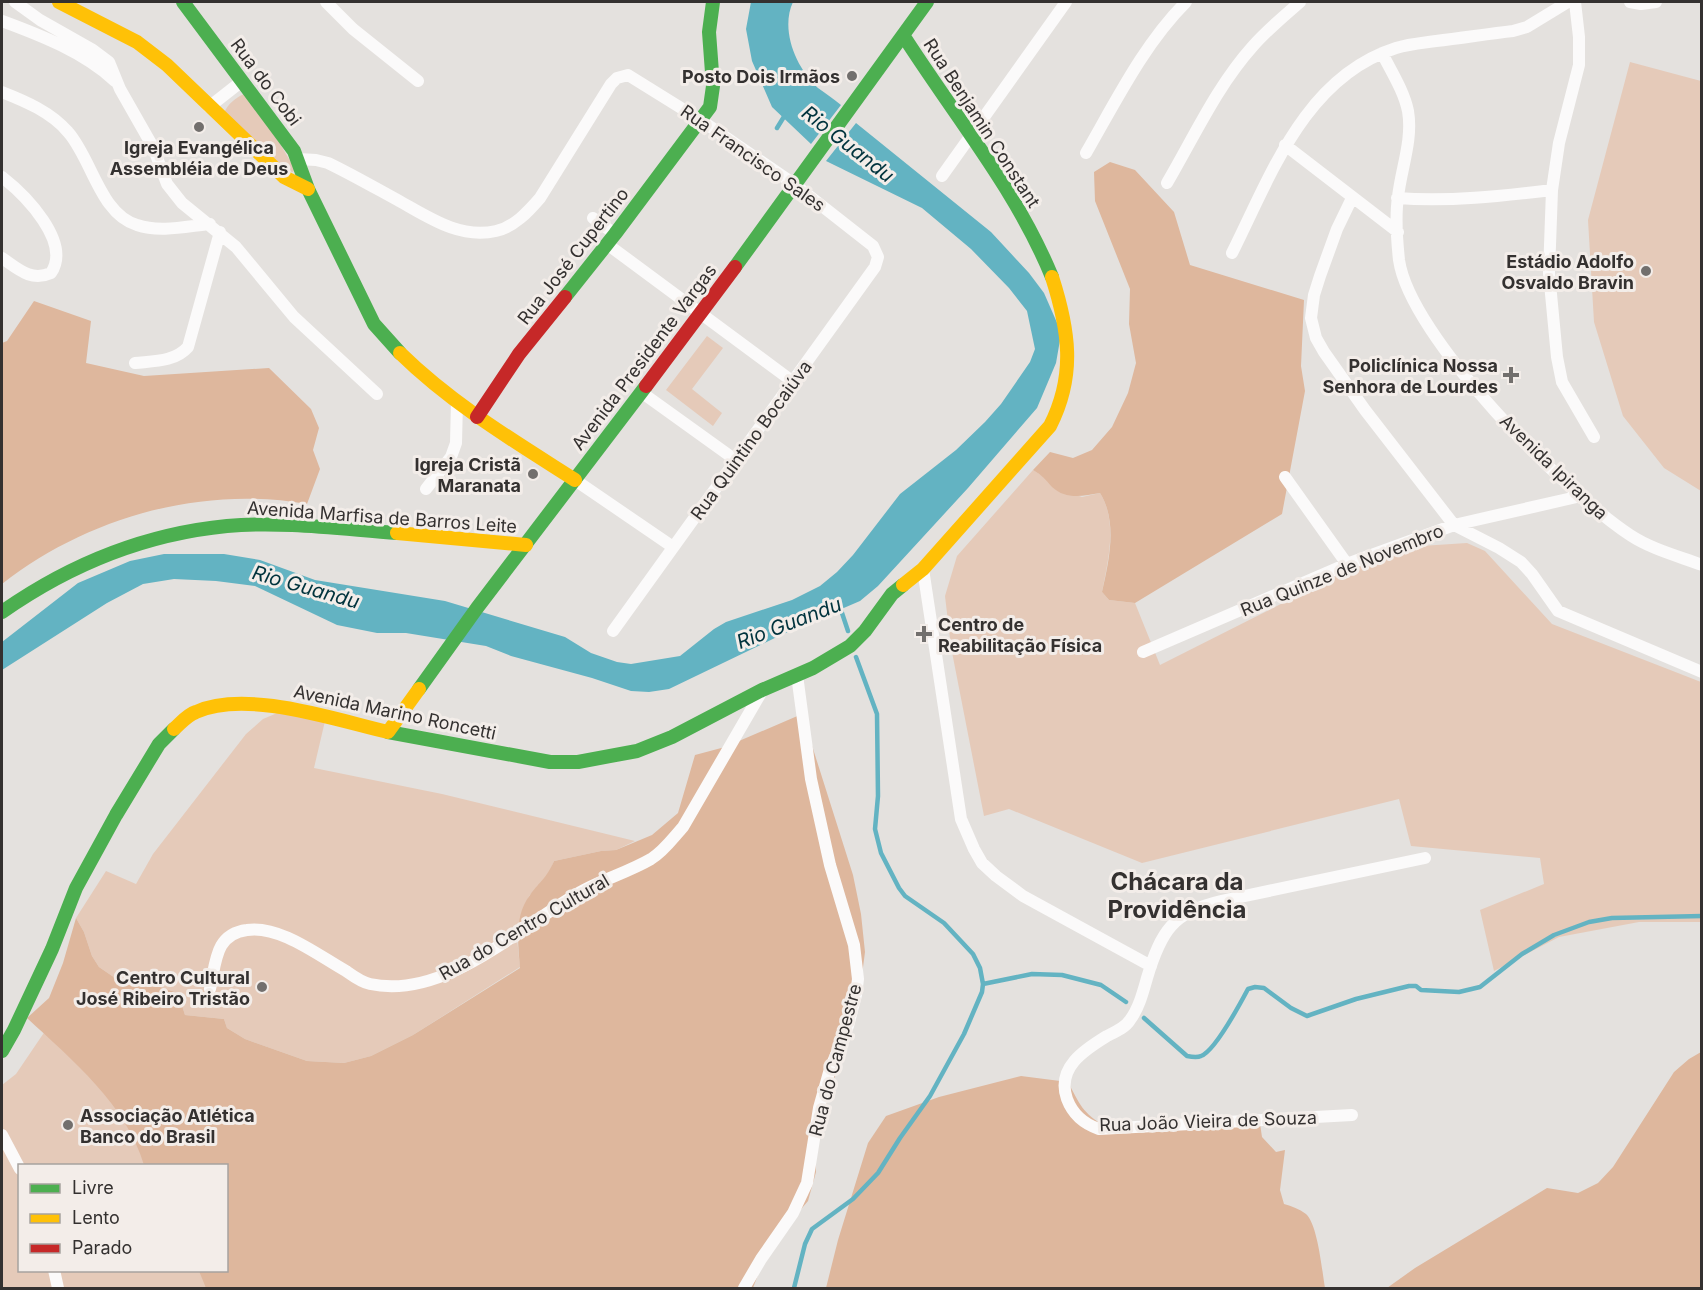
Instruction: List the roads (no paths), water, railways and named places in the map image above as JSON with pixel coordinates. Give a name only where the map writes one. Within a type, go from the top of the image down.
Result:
[{"type":"main road","points":[[59,2],[137,42],[167,64],[209,108],[284,177],[308,189]]},
{"type":"main road","name":"Rua do Cobi","points":[[183,2],[286,138],[298,159],[308,189],[374,324],[402,357],[477,417],[575,480]]},
{"type":"main road","name":"Rua José Cupertino","points":[[477,417],[519,354],[611,239],[702,121],[710,107],[714,92],[709,49],[710,11],[713,2]]},
{"type":"main road","name":"Avenida Presidente Vargas","points":[[388,732],[477,608],[701,313],[927,2]]},
{"type":"main road","name":"Rua Benjamin Constant","points":[[903,35],[928,75],[972,134],[1046,262],[1055,288],[1063,326],[1066,364],[1065,385],[1060,406],[1050,426],[923,569]]},
{"type":"main road","name":"Avenida Marfisa de Barros Leite","points":[[2,612],[44,584],[74,568],[165,537],[212,528],[259,524],[526,544]]},
{"type":"main road","name":"Avenida Marino Roncetti","points":[[2,1051],[52,949],[76,888],[116,815],[159,744],[187,717],[197,711],[233,703],[279,707],[388,732],[550,762],[578,762],[637,751],[672,737],[850,646],[865,632],[892,594],[923,569]]},
{"type":"street","points":[[15,2],[40,20],[103,57],[111,67],[149,139],[167,184],[182,203],[236,247],[300,323],[377,394]]},
{"type":"street","points":[[326,2],[353,29],[418,81]]},
{"type":"street","points":[[942,176],[1066,2]]},
{"type":"street","points":[[1086,153],[1152,44],[1186,2]]},
{"type":"street","points":[[1167,183],[1219,92],[1235,69],[1271,26],[1300,2]]},
{"type":"street","points":[[1232,253],[1285,145],[1316,102],[1341,77],[1382,53],[1416,44],[1513,31],[1527,27],[1568,2]]},
{"type":"street","points":[[1575,2],[1579,37],[1579,66],[1559,143],[1552,190],[1549,273],[1558,364],[1566,390],[1594,437]]},
{"type":"street","points":[[1630,2],[1641,4],[1656,2]]},
{"type":"street","points":[[2,21],[48,39],[72,52],[101,69],[118,84]]},
{"type":"street","name":"Avenida Ipiranga","points":[[1382,53],[1402,95],[1408,118],[1407,142],[1397,198],[1400,262],[1408,289],[1423,317],[1449,355],[1528,446],[1581,496],[1633,537],[1701,565]]},
{"type":"street","name":"Rua Francisco Sales","points":[[298,159],[328,163],[429,219],[451,228],[469,232],[498,231],[528,213],[540,198],[611,84],[621,75],[629,75],[702,121],[794,184],[873,246]]},
{"type":"street","points":[[209,108],[242,81]]},
{"type":"street","points":[[2,92],[26,101],[67,130],[83,152],[109,204],[123,217],[136,225],[151,228],[215,228]]},
{"type":"street","points":[[1285,145],[1398,232]]},
{"type":"street","points":[[2,177],[40,214],[56,247],[57,262],[51,273],[43,276],[29,276],[2,258]]},
{"type":"street","points":[[1397,198],[1418,200],[1501,196],[1552,190]]},
{"type":"street","points":[[1353,198],[1337,229],[1314,295],[1311,318],[1316,338],[1365,410],[1454,525],[1521,562],[1542,586],[1551,603],[1564,614],[1701,672]]},
{"type":"street","points":[[593,218],[611,239],[701,313],[792,381]]},
{"type":"street","points":[[135,363],[168,359],[177,356],[188,347],[215,228]]},
{"type":"street","name":"Rua Quintino Bocaiúva","points":[[613,631],[875,267],[878,256],[873,246]]},
{"type":"street","points":[[641,392],[737,461]]},
{"type":"street","points":[[426,489],[452,457],[456,443],[457,401]]},
{"type":"street","points":[[1285,477],[1347,564]]},
{"type":"street","points":[[575,480],[673,547]]},
{"type":"street","name":"Rua Quinze de Novembro","points":[[1143,652],[1347,564],[1454,525],[1581,496]]},
{"type":"street","points":[[923,569],[961,819],[982,863],[1023,896],[1151,966]]},
{"type":"street","name":"Rua do Campestre","points":[[744,1288],[793,1213],[807,1183],[819,1108],[830,1069],[848,1026],[858,979],[854,945],[830,866],[811,779],[797,675]]},
{"type":"street","name":"Rua do Centro Cultural","points":[[210,989],[220,945],[232,933],[250,929],[280,933],[367,984],[393,988],[428,981],[467,964],[579,892],[652,858],[668,844],[688,818],[762,690]]},
{"type":"street","name":"Rua João Vieira de Souza","points":[[1352,1115],[1099,1129],[1087,1125],[1076,1116],[1065,1094],[1065,1078],[1069,1065],[1081,1053],[1129,1021],[1140,1000],[1151,966],[1173,922],[1184,913],[1198,906],[1425,858]]},
{"type":"street","points":[[2,1135],[18,1165]]},
{"type":"street","points":[[54,1272],[58,1288]]},
{"type":"water","points":[[751,2],[793,2],[788,24],[792,48],[797,59],[810,80],[841,105],[811,144],[772,107],[752,61],[746,29]]},
{"type":"water","name":"Rio Guandu","points":[[856,123],[991,232],[1044,293],[1058,325],[1060,340],[1056,363],[1037,408],[968,488],[878,586],[860,601],[781,635],[669,689],[649,692],[631,691],[511,656],[486,646],[406,633],[377,633],[337,625],[255,586],[174,579],[143,584],[107,603],[2,670],[2,642],[78,583],[130,561],[164,554],[224,554],[260,560],[315,580],[445,601],[565,637],[591,653],[631,664],[680,656],[726,622],[792,600],[820,586],[853,555],[900,494],[956,450],[985,422],[1001,404],[1030,362],[1035,349],[1027,311],[1009,288],[971,249],[922,208],[826,161]]},
{"type":"waterway","points":[[777,128],[785,115]]},
{"type":"waterway","name":"Rio Guandu","points":[[840,607],[848,631]]},
{"type":"waterway","points":[[794,1288],[805,1244],[812,1229],[853,1199],[878,1173],[930,1096],[964,1034],[982,992],[983,984],[980,968],[973,954],[944,923],[905,896],[881,853],[875,829],[878,796],[877,714],[856,657]]},
{"type":"waterway","points":[[1144,1018],[1187,1056],[1198,1057],[1213,1046],[1248,989],[1255,987],[1264,988],[1291,1008],[1307,1016],[1356,999],[1409,986],[1416,986],[1421,990],[1459,992],[1480,987],[1522,954],[1554,935],[1589,922],[1612,918],[1702,916]]},
{"type":"waterway","points":[[983,984],[1032,974],[1062,975],[1101,985],[1126,1002]]},
{"type":"place","name":"Posto Dois Irmãos","points":[[852,76]]},
{"type":"place","name":"Igreja Evangélica Assembléia de Deus","points":[[199,127]]},
{"type":"place","name":"Estádio Adolfo Osvaldo Bravin","points":[[1646,271]]},
{"type":"place","name":"Policlínica Nossa Senhora de Lourdes","points":[[1511,375]]},
{"type":"place","name":"Igreja Cristã Maranata","points":[[533,474]]},
{"type":"place","name":"Centro de Reabilitação Física","points":[[924,634]]},
{"type":"place","name":"Centro Cultural José Ribeiro Tristão","points":[[262,987]]},
{"type":"place","name":"Associação Atlética Banco do Brasil","points":[[68,1125]]},
{"type":"district","name":"Chácara da Providência","points":[[1177,895]]}]
